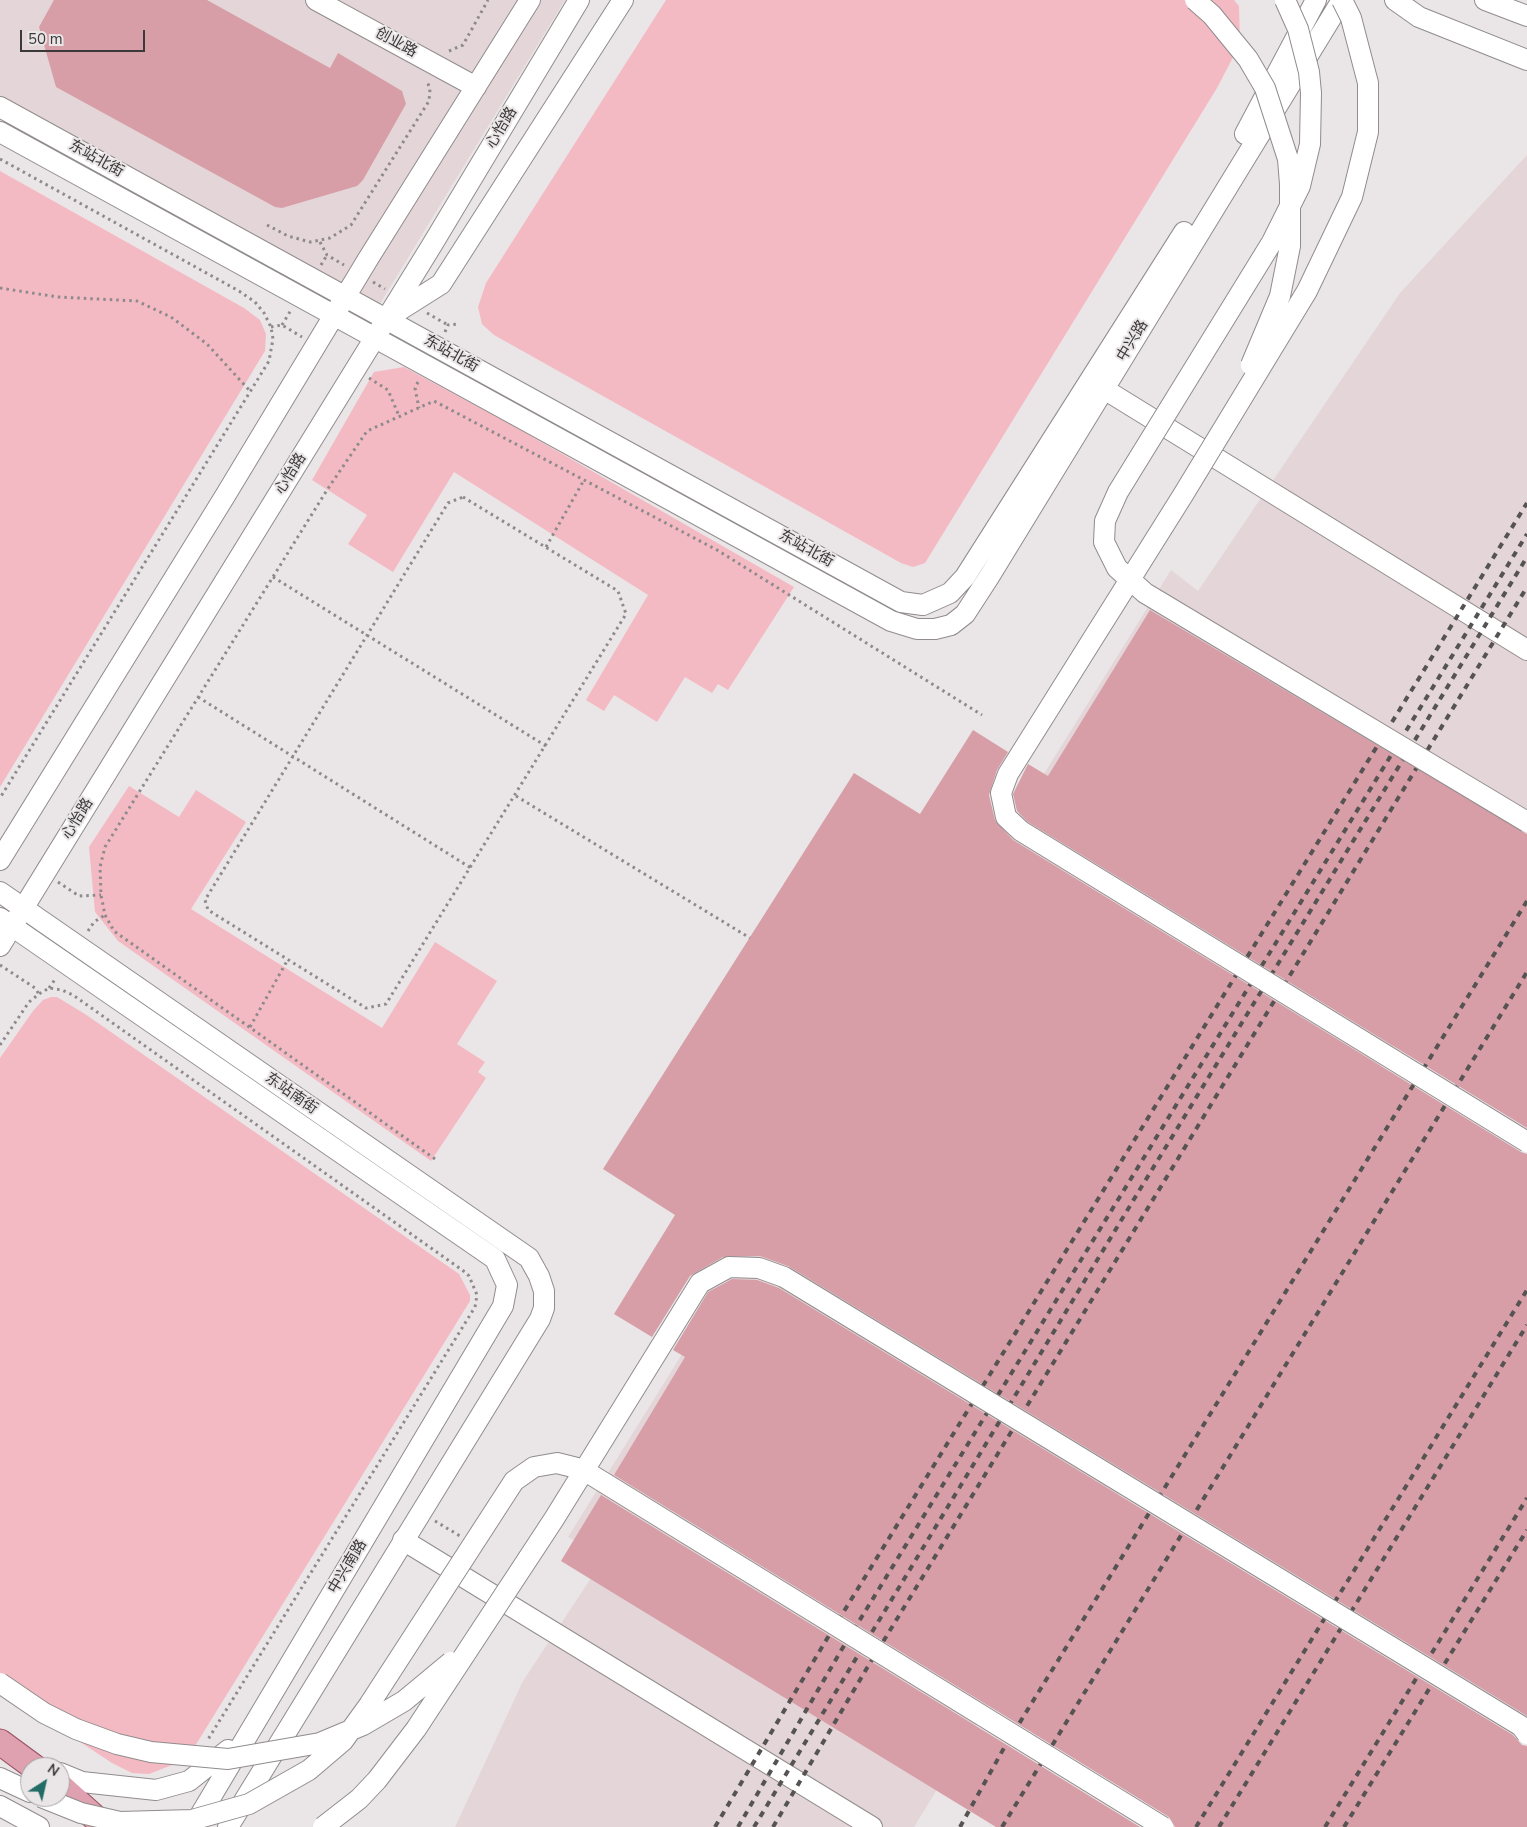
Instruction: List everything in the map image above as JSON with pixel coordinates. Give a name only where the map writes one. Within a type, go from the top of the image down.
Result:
[{"type":"main road","points":[[70,1795],[106,1827]]},
{"type":"street","name":"创业路","points":[[316,0],[476,87]]},
{"type":"street","points":[[0,860],[345,296],[530,0]]},
{"type":"street","name":"心怡路","points":[[405,300],[579,0]]},
{"type":"street","points":[[386,319],[405,300],[441,284],[623,0]]},
{"type":"street","points":[[1195,0],[1212,15],[1248,59],[1265,88],[1288,159],[1290,246],[1280,296],[1231,416]]},
{"type":"street","points":[[1285,0],[1298,29],[1309,72],[1312,93],[1310,144],[1300,186],[1272,242],[1118,492],[1106,521],[1104,542],[1117,568],[1146,593],[1527,822]]},
{"type":"street","name":"中兴路","points":[[901,602],[923,605],[935,602],[950,594],[965,577],[1241,142],[1316,0]]},
{"type":"street","points":[[1342,0],[1351,18],[1368,83],[1368,132],[1352,197],[1307,291],[1008,774],[1001,793],[1006,817],[1030,836],[1527,1142]]},
{"type":"street","name":"中兴路","points":[[891,621],[917,629],[935,630],[951,625],[965,614],[1342,0]]},
{"type":"street","points":[[1395,0],[1419,17],[1527,60]]},
{"type":"street","points":[[1485,0],[1527,16]]},
{"type":"street","name":"东站北街","points":[[0,107],[901,602]]},
{"type":"street","name":"东站北街","points":[[0,132],[891,621]]},
{"type":"street","name":"心怡路","points":[[0,946],[6,922],[23,908],[386,319]]},
{"type":"street","points":[[1104,389],[1527,650]]},
{"type":"street","name":"东站南街","points":[[0,892],[529,1258],[544,1290],[544,1308],[540,1319],[402,1540]]},
{"type":"street","name":"东站南街","points":[[6,922],[495,1259],[507,1285],[503,1306]]},
{"type":"street","points":[[323,1827],[359,1799],[377,1780],[416,1729],[554,1519],[700,1283],[729,1267],[759,1268],[793,1282],[1521,1726],[1527,1734]]},
{"type":"street","name":"中兴南路","points":[[193,1827],[503,1306]]},
{"type":"street","points":[[66,1807],[81,1813],[120,1822],[192,1820],[249,1804],[308,1770],[343,1741],[369,1705],[514,1481],[534,1467],[557,1463],[577,1468],[590,1474],[1163,1827]]},
{"type":"street","points":[[228,1827],[402,1540],[872,1827]]},
{"type":"street","points":[[0,1682],[44,1713],[76,1729],[117,1744],[151,1752],[228,1759],[320,1743],[363,1725],[404,1701],[473,1642]]},
{"type":"street","points":[[70,1777],[82,1782],[156,1790],[190,1781],[225,1754],[269,1700]]},
{"type":"street","points":[[0,1778],[20,1787]]},
{"type":"street","points":[[236,1827],[254,1784]]},
{"type":"street","points":[[0,1806],[39,1827]]},
{"type":"path","points":[[444,50],[452,52],[463,45],[488,0]]},
{"type":"path","points":[[267,225],[300,241],[320,242],[343,231],[361,211],[428,101],[430,88],[426,79]]},
{"type":"path","points":[[0,159],[239,291],[255,302],[264,313],[271,327],[273,339],[269,361],[0,798]]},
{"type":"path","points":[[320,242],[327,255],[448,325]]},
{"type":"path","points":[[0,288],[58,297],[137,301],[171,317],[207,344],[250,392]]},
{"type":"path","points":[[435,1159],[114,931],[105,915],[101,895],[100,867],[105,847],[273,577],[367,431],[434,401],[717,550],[982,716]]},
{"type":"path","points":[[546,547],[584,480]]},
{"type":"path","points":[[463,497],[546,547],[618,591],[626,614],[472,868],[386,1004],[366,1008],[287,961],[208,910],[205,900],[448,502],[463,497]]},
{"type":"path","points":[[273,577],[546,746]]},
{"type":"path","points":[[198,697],[472,868]]},
{"type":"path","points":[[516,796],[750,938]]},
{"type":"path","points":[[250,1027],[287,961]]},
{"type":"path","points":[[0,965],[35,988],[39,994]]},
{"type":"path","points":[[0,1045],[29,1002],[39,994],[49,988],[62,990],[73,995],[465,1272],[469,1276],[476,1295],[475,1307],[202,1750]]},
{"type":"shaded area","points":[[0,0],[565,0],[367,325],[0,121]]},
{"type":"shaded area","points":[[666,0],[1234,0],[1239,6],[1240,44],[1217,88],[925,563],[913,567],[901,563],[494,335],[482,324],[478,307],[486,283]]},
{"type":"shaded area","points":[[1527,155],[1527,828],[914,1827],[455,1827],[523,1681],[605,1557],[568,1537],[1171,570],[1198,591],[1400,293]]},
{"type":"shaded area","points":[[0,171],[244,308],[260,320],[266,334],[265,351],[0,787]]},
{"type":"shaded area","points":[[404,367],[510,424],[794,587],[728,690],[718,684],[712,693],[685,677],[657,722],[614,695],[604,711],[586,700],[648,595],[454,472],[393,572],[348,544],[367,515],[312,480],[374,372]]},
{"type":"shaded area","points":[[129,786],[179,817],[196,790],[246,822],[191,909],[382,1028],[435,942],[497,981],[457,1044],[485,1062],[478,1072],[486,1078],[431,1161],[118,941],[95,912],[89,847]]},
{"type":"shaded area","points":[[57,997],[85,1014],[459,1274],[470,1295],[470,1301],[195,1746],[172,1765],[149,1774],[132,1773],[112,1763],[0,1689],[0,1058],[33,1011],[43,1000]]},
{"type":"building","points":[[54,0],[207,0],[330,68],[338,53],[402,91],[406,104],[363,180],[357,186],[282,208],[275,207],[56,87],[39,27]]},
{"type":"building","points":[[1150,610],[1527,834],[1527,1128],[1028,822],[1017,811],[1013,794],[1028,764],[1048,776]]},
{"type":"building","points":[[973,730],[1008,752],[997,770],[989,795],[995,820],[1013,840],[1527,1154],[1527,1716],[788,1266],[760,1256],[723,1257],[690,1276],[652,1337],[614,1314],[675,1215],[603,1169],[854,773],[920,814]]},
{"type":"building","points":[[732,1279],[757,1280],[779,1288],[1513,1735],[1522,1745],[1527,1746],[1527,1827],[1175,1827],[1169,1817],[614,1475],[685,1357],[673,1350],[708,1292]]},
{"type":"building","points":[[601,1495],[1140,1827],[996,1827],[561,1561]]},
{"type":"railway","points":[[715,1827],[825,1642],[1527,503]]},
{"type":"railway","points":[[738,1827],[842,1649],[1527,534]]},
{"type":"railway","points":[[754,1827],[1142,1186],[1527,557]]},
{"type":"railway","points":[[773,1827],[867,1668],[1527,587]]},
{"type":"railway","points":[[960,1827],[1004,1748],[1527,901]]},
{"type":"railway","points":[[1002,1827],[1527,972]]},
{"type":"railway","points":[[1196,1827],[1527,1290]]},
{"type":"railway","points":[[1219,1827],[1527,1325]]},
{"type":"railway","points":[[1325,1827],[1527,1498]]},
{"type":"railway","points":[[1344,1827],[1527,1530]]}]
